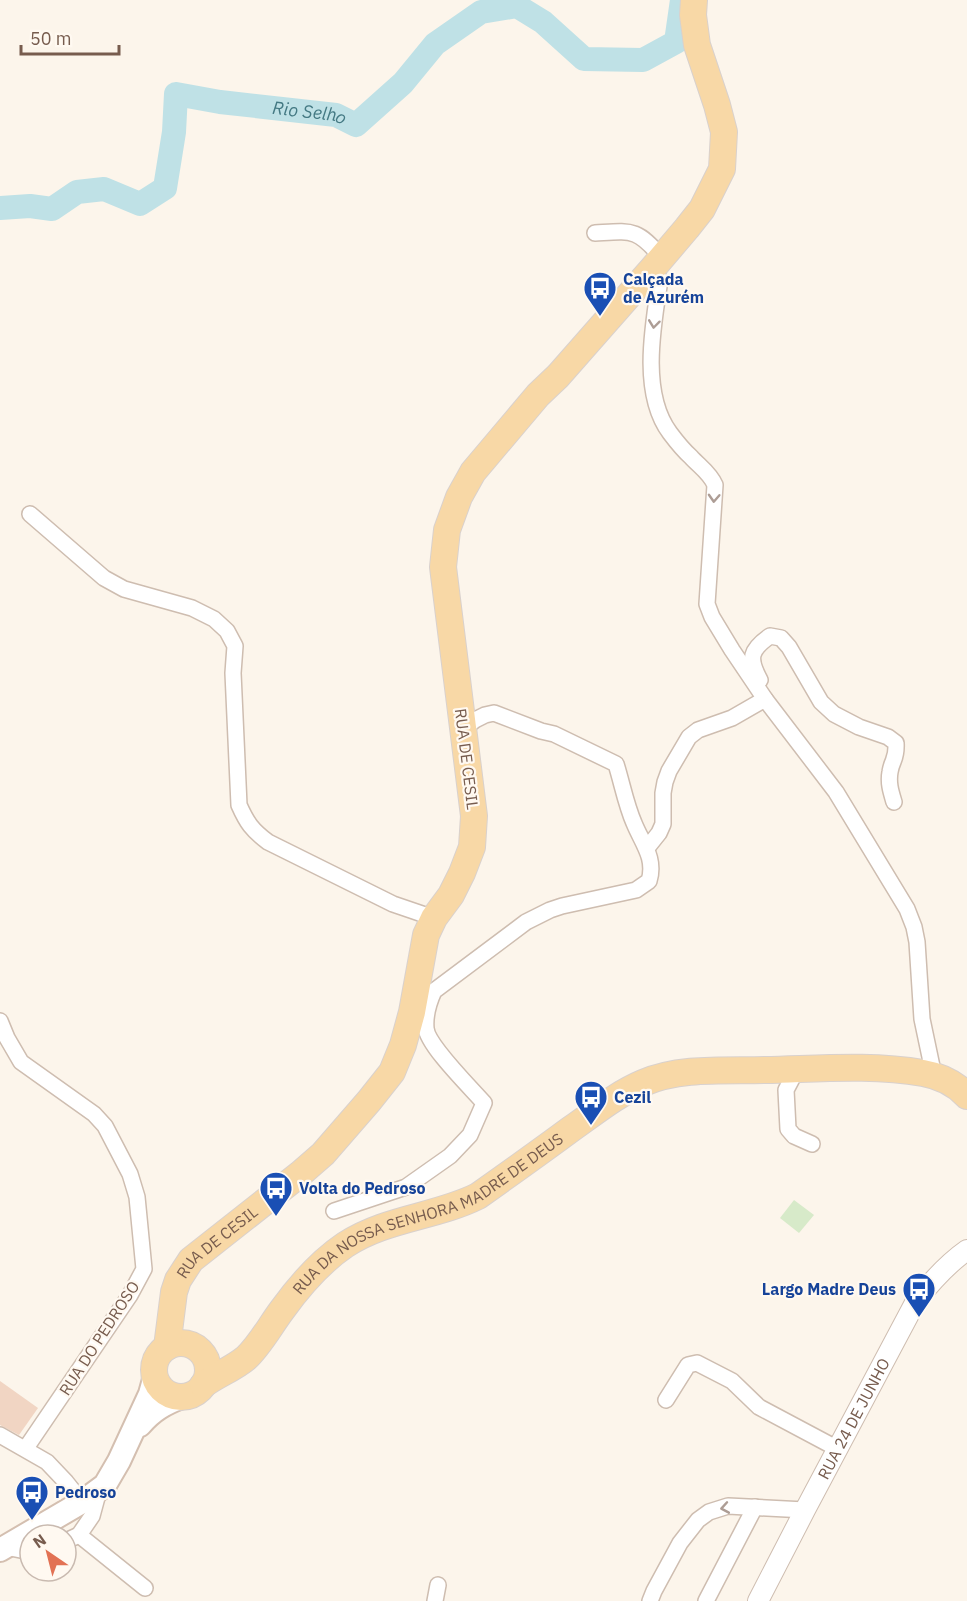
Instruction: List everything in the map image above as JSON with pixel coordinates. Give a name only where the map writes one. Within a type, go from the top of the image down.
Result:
[{"type":"main road","name":"RUA DE CESIL","points":[[167,1347],[174,1292],[178,1280],[191,1260],[316,1161],[392,1072],[403,1045],[412,1012],[425,988],[426,935],[434,918],[451,895],[472,847],[474,816],[443,567],[447,530],[459,497],[473,472],[538,395],[558,376],[658,263],[702,209],[722,168],[724,132],[697,45],[693,15],[694,0]]},
{"type":"main road","name":"RUA DA NOSSA SENHORA MADRE DE DEUS","points":[[193,1391],[245,1358],[307,1278],[346,1244],[385,1225],[459,1204],[478,1196],[596,1111],[635,1087],[658,1078],[692,1072],[877,1068],[934,1076],[955,1085],[967,1096]]},
{"type":"main road","points":[[132,1436],[150,1414],[193,1391],[207,1378],[207,1361],[184,1325],[174,1292]]},
{"type":"main road","points":[[193,1391],[174,1395],[162,1389],[155,1376],[154,1368],[156,1359],[167,1347],[174,1344],[190,1344],[216,1356],[236,1356],[254,1348]]},
{"type":"main road","points":[[3,1549],[91,1496],[110,1478],[132,1436],[155,1376]]},
{"type":"street","points":[[595,232],[632,231],[649,242],[658,263],[660,280],[652,329],[652,374],[655,403],[668,430],[689,456],[712,478],[715,485],[707,604],[712,617],[732,650],[765,699],[836,792],[907,909],[917,942],[922,1019],[934,1076]]},
{"type":"street","points":[[30,514],[104,578],[124,589],[192,608],[214,619],[227,631],[235,646],[233,673],[239,805],[247,822],[256,833],[268,842],[393,904],[434,918]]},
{"type":"street","points":[[647,848],[659,834],[663,824],[663,794],[669,771],[689,737],[698,730],[732,718],[765,699],[767,694],[753,668],[752,655],[759,644],[770,636],[781,638],[789,647],[821,702],[834,714],[859,727],[888,737],[896,743],[897,755],[890,771],[889,787],[894,802]]},
{"type":"street","points":[[334,1211],[406,1187],[450,1156],[470,1135],[484,1103],[432,1044],[426,1030],[429,1000],[425,988],[526,922],[562,906],[636,890],[650,881],[652,874],[647,848],[633,823],[616,764],[554,734],[494,713],[475,720],[463,729]]},
{"type":"street","name":"RUA DO PEDROSO","points":[[0,1021],[21,1062],[94,1114],[105,1126],[130,1174],[137,1197],[144,1269],[130,1294],[26,1448]]},
{"type":"street","points":[[797,1069],[786,1090],[788,1130],[795,1137],[812,1144]]},
{"type":"street","name":"RUA 24 DE JUNHO","points":[[758,1601],[916,1301],[954,1259],[967,1250]]},
{"type":"street","points":[[666,1400],[688,1365],[697,1363],[732,1381],[759,1407],[838,1449]]},
{"type":"street","points":[[0,1435],[47,1462],[66,1482],[91,1496],[92,1516],[78,1531]]},
{"type":"street","points":[[651,1601],[680,1543],[698,1520],[709,1512],[728,1506],[804,1510]]},
{"type":"street","points":[[706,1601],[755,1507]]},
{"type":"street","points":[[78,1542],[145,1588]]},
{"type":"street","points":[[3,1549],[18,1551]]},
{"type":"street","points":[[435,1601],[438,1585]]},
{"type":"green space","points":[[794,1200],[814,1215],[799,1233],[780,1218]]},
{"type":"building","points":[[0,1381],[38,1408],[19,1435],[0,1425]]},
{"type":"waterway","name":"Rio Selho","points":[[0,208],[30,206],[52,209],[77,192],[104,189],[140,204],[165,188],[174,132],[176,94],[220,102],[336,115],[356,125],[403,83],[435,44],[481,12],[517,6],[543,22],[584,59],[643,60],[676,42],[682,0]]},
{"type":"place","name":"Calçada de Azurém","points":[[600,317]]},
{"type":"place","name":"Cezil","points":[[591,1126]]},
{"type":"place","name":"Volta do Pedroso","points":[[276,1217]]},
{"type":"place","name":"Largo Madre Deus","points":[[919,1318]]},
{"type":"place","name":"Pedroso","points":[[32,1521]]}]
